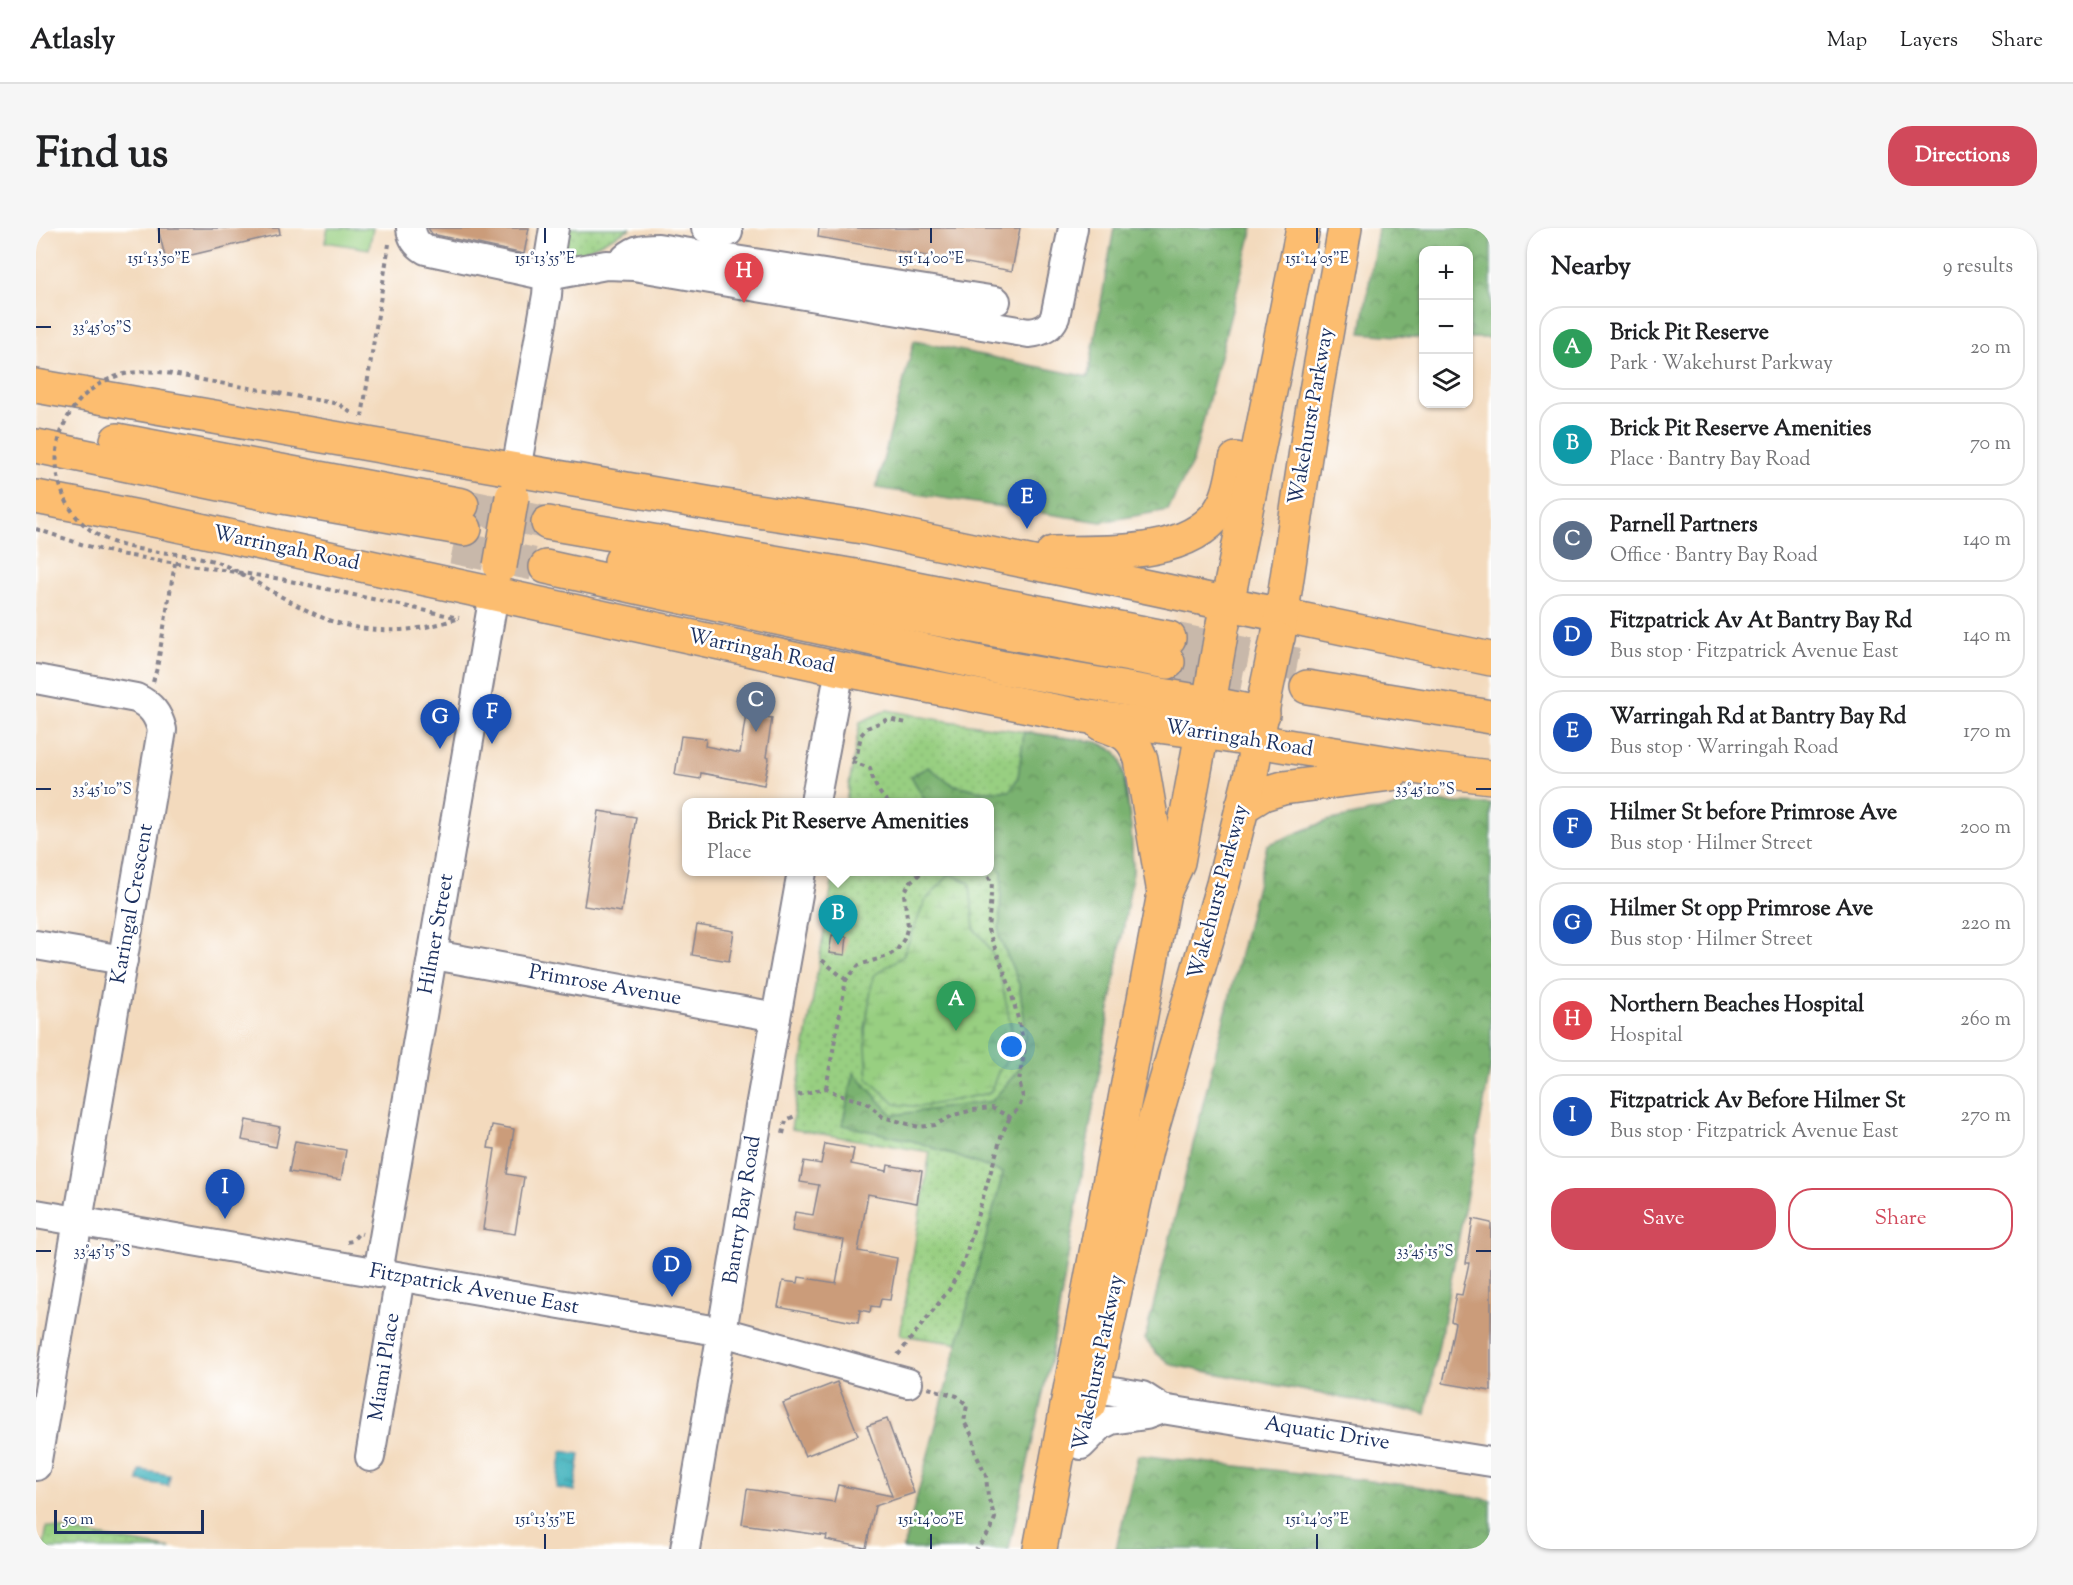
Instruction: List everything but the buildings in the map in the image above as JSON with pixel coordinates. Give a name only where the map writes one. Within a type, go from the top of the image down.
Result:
[{"type":"main road","name":"Wakehurst Parkway","points":[[1061,1549],[1081,1445],[1082,1386],[1164,892],[1178,862],[1260,434],[1303,228]]},
{"type":"main road","name":"Wakehurst Parkway","points":[[1040,1549],[1146,1150],[1223,884],[1242,807],[1280,627],[1286,573],[1309,430],[1345,228]]},
{"type":"main road","points":[[36,386],[514,484],[718,506],[862,527],[1021,560],[1225,616],[1280,627],[1491,659]]},
{"type":"main road","points":[[1021,560],[1047,553],[1142,549],[1168,544],[1201,530],[1219,512],[1227,496],[1245,424],[1257,403],[1271,389]]},
{"type":"main road","points":[[36,424],[460,527],[283,498],[36,446]]},
{"type":"main road","points":[[497,580],[514,484]]},
{"type":"main road","name":"Warringah Road","points":[[36,497],[159,521],[497,580],[840,669],[1075,715],[1207,707],[1262,717],[1432,770],[1491,777]]},
{"type":"main road","points":[[1169,650],[545,545],[1004,668],[1207,707]]},
{"type":"main road","points":[[1491,698],[1309,677],[1491,717]]},
{"type":"main road","points":[[1075,715],[1121,730],[1135,743],[1142,759],[1146,779],[1164,892]]},
{"type":"main road","points":[[1242,807],[1263,794],[1283,788],[1432,770]]},
{"type":"street","points":[[514,484],[547,295],[554,228]]},
{"type":"street","points":[[401,234],[414,240],[426,250],[548,276],[593,267],[619,265],[649,267],[1029,333],[1043,330],[1053,322],[1059,305],[1073,228]]},
{"type":"street","points":[[619,265],[629,254],[637,250],[658,248],[996,302]]},
{"type":"street","name":"Hilmer Street","points":[[389,1275],[434,955],[497,580]]},
{"type":"street","points":[[816,798],[840,669]]},
{"type":"street","points":[[36,679],[124,694],[147,703]]},
{"type":"street","name":"Karingal Crescent","points":[[36,1466],[161,744],[162,730],[159,719],[147,703]]},
{"type":"street","name":"Bantry Bay Road","points":[[685,1549],[801,876]]},
{"type":"street","points":[[36,945],[123,960]]},
{"type":"street","name":"Primrose Avenue","points":[[434,955],[776,1017]]},
{"type":"street","name":"Fitzpatrick Avenue East","points":[[36,1214],[723,1332],[897,1380]]},
{"type":"street","name":"Miami Place","points":[[370,1457],[389,1275]]},
{"type":"street","name":"Aquatic Drive","points":[[1082,1386],[1142,1396],[1162,1409],[1491,1461]]},
{"type":"street","name":"Aquatic Drive","points":[[1081,1445],[1101,1425],[1111,1420],[1146,1415],[1162,1409]]},
{"type":"path","points":[[361,421],[401,234]]},
{"type":"path","points":[[36,529],[118,554],[175,563],[280,579],[459,618],[419,630],[397,631],[356,627],[328,620],[299,607],[231,568],[211,560],[131,548],[108,541],[77,518],[64,496],[57,470],[58,442],[71,411],[89,391],[112,378],[125,374],[152,372],[339,404]]},
{"type":"path","points":[[147,703],[157,668],[175,563]]},
{"type":"path","points":[[885,798],[873,782],[870,768],[850,761],[856,755],[861,735],[867,728],[888,719],[907,723]]},
{"type":"path","points":[[879,791],[884,788]]},
{"type":"path","points":[[828,1089],[846,980],[859,965],[888,956],[897,950],[908,926],[904,894],[910,882],[917,876]]},
{"type":"path","points":[[976,1549],[991,1530],[995,1518],[988,1497],[986,1476],[975,1452],[973,1437],[964,1422],[967,1405],[957,1396],[897,1380],[900,1351],[949,1290],[963,1264],[1002,1134],[1010,1118],[1019,1108],[1023,1097],[1019,1081],[1025,1047],[1010,987],[988,930],[992,882],[988,876]]},
{"type":"path","points":[[822,960],[846,980]]},
{"type":"path","points":[[798,1095],[828,1089],[866,1102],[884,1117],[919,1127],[935,1125],[954,1115],[973,1110],[992,1108],[1010,1118]]},
{"type":"path","points":[[783,1134],[786,1120],[795,1116]]},
{"type":"path","points":[[339,1243],[352,1241],[359,1233]]},
{"type":"green space","points":[[328,228],[373,228],[369,249],[325,242]]},
{"type":"green space","points":[[564,228],[631,228],[581,253],[584,260],[572,264],[562,257]]},
{"type":"green space","points":[[1114,228],[1253,228],[1193,461],[1168,510],[1101,522],[876,488],[914,341],[1088,377]]},
{"type":"green space","points":[[1378,228],[1491,228],[1491,338],[1473,338],[1473,246],[1419,246],[1419,338],[1361,333]]},
{"type":"green space","points":[[887,710],[934,719],[1097,742],[1113,750],[1121,762],[1129,810],[1133,871],[1051,1357],[900,1335],[930,1152],[791,1129],[833,876],[994,876],[994,798],[847,798],[860,722]]},
{"type":"green space","points":[[1024,732],[1097,742],[1116,752],[1121,761],[1131,827],[1133,871],[1051,1357],[1009,1549],[903,1549],[1003,1173],[917,1142],[842,1125],[854,1073],[893,1115],[992,1101],[1020,1068],[1026,1031],[1019,984],[999,936],[1002,872],[994,865],[994,798],[924,798],[911,776],[928,767],[952,784],[981,791],[1010,791],[1018,777]]},
{"type":"green space","points":[[1417,802],[1491,804],[1491,1065],[1426,1414],[1172,1365],[1156,1353],[1145,1339],[1267,845],[1327,821]]},
{"type":"green space","points":[[948,876],[954,876],[970,883],[974,929],[994,957],[1016,1050],[999,1070],[990,1093],[920,1107],[895,1104],[868,1079],[865,1030],[873,976],[903,956],[925,901]]},
{"type":"green space","points":[[1138,1455],[1416,1486],[1491,1500],[1491,1549],[1116,1549]]},
{"type":"green space","points":[[47,1527],[172,1549],[43,1549]]},
{"type":"water","points":[[562,1451],[580,1454],[574,1491],[556,1488]]},
{"type":"water","points":[[140,1470],[170,1475],[168,1486],[138,1481]]},
{"type":"tunnel","points":[[462,505],[548,523]]},
{"type":"tunnel","points":[[453,547],[546,567]]},
{"type":"tunnel","points":[[1169,638],[1311,667]]},
{"type":"tunnel","points":[[1168,662],[1243,676]]},
{"type":"place","name":"Northern Beaches Hospital","points":[[744,303]]},
{"type":"place","name":"Warringah Rd at Bantry Bay Rd","points":[[1027,529]]},
{"type":"place","name":"Parnell Partners","points":[[756,732]]},
{"type":"place","name":"Hilmer St before Primrose Ave","points":[[492,744]]},
{"type":"place","name":"Hilmer St opp Primrose Ave","points":[[440,749]]},
{"type":"place","name":"Brick Pit Reserve Amenities","points":[[838,945]]},
{"type":"place","name":"Brick Pit Reserve","points":[[956,1031]]},
{"type":"place","name":"Fitzpatrick Av Before Hilmer St","points":[[225,1219]]},
{"type":"place","name":"Fitzpatrick Av At Bantry Bay Rd","points":[[672,1297]]}]
